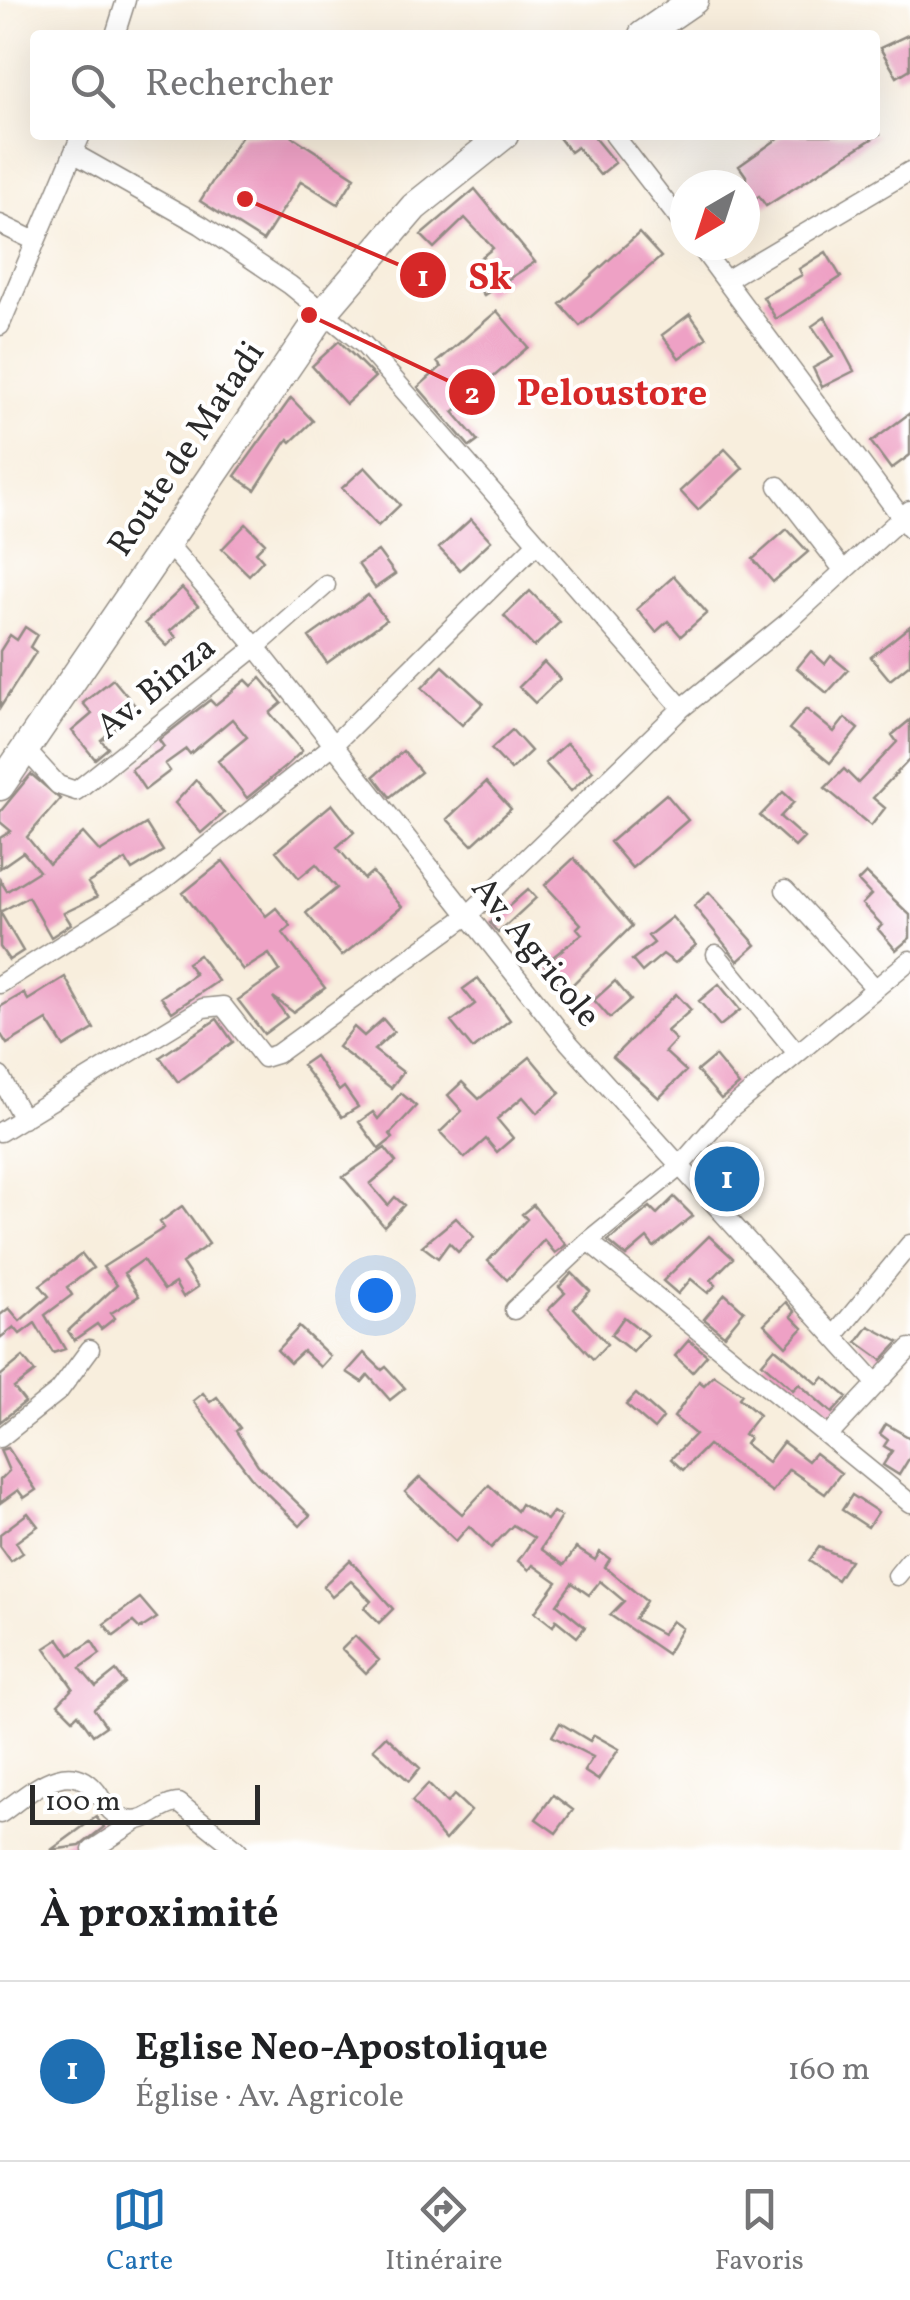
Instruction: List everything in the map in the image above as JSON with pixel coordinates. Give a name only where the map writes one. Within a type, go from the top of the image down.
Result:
[{"type":"main road","points":[[650,30],[694,0]]},
{"type":"main road","name":"Route de Matadi","points":[[0,786],[325,310],[414,207],[498,140]]},
{"type":"street","points":[[117,30],[126,0]]},
{"type":"street","points":[[0,326],[79,140]]},
{"type":"street","points":[[618,140],[670,208]]},
{"type":"street","points":[[75,154],[201,224],[325,310],[364,345],[682,708]]},
{"type":"street","points":[[726,280],[910,171]]},
{"type":"street","points":[[0,224],[35,241]]},
{"type":"street","points":[[0,1132],[203,1008],[217,1004],[229,1011],[264,1058],[277,1054],[466,917],[682,708],[907,520],[710,260]]},
{"type":"street","points":[[778,486],[844,571]]},
{"type":"street","name":"Av. Agricole","points":[[168,543],[256,647],[466,917],[678,1168],[876,1383]]},
{"type":"street","points":[[0,984],[161,882],[332,746],[536,544]]},
{"type":"street","name":"Av. Binza","points":[[25,749],[58,785],[76,791],[256,647],[326,585]]},
{"type":"street","points":[[785,890],[875,988]]},
{"type":"street","points":[[716,954],[797,1052]]},
{"type":"street","points":[[514,1310],[588,1241],[678,1168],[727,1112],[910,960]]},
{"type":"street","points":[[0,1076],[23,1119]]},
{"type":"street","points":[[588,1241],[830,1434],[910,1503]]},
{"type":"street","points":[[834,1336],[910,1244]]},
{"type":"street","points":[[830,1434],[910,1348]]},
{"type":"street","points":[[0,1438],[59,1391],[90,1349]]},
{"type":"street","points":[[897,1576],[910,1560]]},
{"type":"street","points":[[0,1814],[55,1777],[79,1775],[90,1782],[109,1810],[136,1821]]},
{"type":"street","points":[[92,1850],[136,1821],[179,1803],[238,1850]]},
{"type":"building","points":[[910,34],[910,69],[897,77],[880,48]]},
{"type":"building","points":[[239,140],[298,140],[355,177],[338,204],[301,181],[263,241],[200,201]]},
{"type":"building","points":[[561,140],[596,140],[615,163],[600,175],[577,147],[570,152]]},
{"type":"building","points":[[776,140],[870,140],[766,206],[760,197],[760,170],[742,170],[739,166]]},
{"type":"building","points":[[475,189],[535,262],[484,295],[464,271],[493,248],[465,218],[434,248],[421,235]]},
{"type":"building","points":[[639,233],[661,257],[580,326],[560,304]]},
{"type":"building","points":[[826,252],[841,277],[776,319],[763,297],[802,275],[799,269]]},
{"type":"building","points":[[497,311],[528,347],[453,412],[478,441],[470,447],[418,387],[441,367],[437,362]]},
{"type":"building","points":[[690,314],[707,338],[679,358],[662,335]]},
{"type":"building","points":[[825,317],[854,371],[822,387],[813,368],[833,357],[812,326]]},
{"type":"building","points":[[339,341],[375,377],[346,404],[312,366]]},
{"type":"building","points":[[291,398],[313,421],[291,442],[288,439],[255,490],[235,476]]},
{"type":"building","points":[[910,413],[910,455],[891,469],[871,442]]},
{"type":"building","points":[[725,449],[743,468],[698,510],[680,491]]},
{"type":"building","points":[[365,467],[400,505],[378,526],[342,488]]},
{"type":"building","points":[[471,519],[491,541],[460,570],[439,548]]},
{"type":"building","points":[[246,524],[265,543],[256,552],[263,560],[249,575],[222,549]]},
{"type":"building","points":[[787,529],[808,552],[773,582],[753,559]]},
{"type":"building","points":[[378,551],[395,574],[375,588],[358,564]]},
{"type":"building","points":[[674,576],[707,613],[681,636],[668,621],[656,632],[637,609]]},
{"type":"building","points":[[182,588],[198,606],[170,631],[176,637],[167,646],[145,623]]},
{"type":"building","points":[[530,591],[560,622],[534,647],[504,616]]},
{"type":"building","points":[[368,595],[386,620],[327,663],[309,637]]},
{"type":"building","points":[[910,626],[910,664],[890,680],[871,657]]},
{"type":"building","points":[[25,627],[37,635],[30,647],[36,652],[0,708],[0,651],[10,635],[17,640]]},
{"type":"building","points":[[811,651],[825,664],[831,656],[848,670],[827,693],[797,668]]},
{"type":"building","points":[[544,662],[560,679],[535,703],[519,687]]},
{"type":"building","points":[[443,666],[483,703],[462,725],[422,688]]},
{"type":"building","points":[[261,678],[282,703],[270,713],[302,751],[247,798],[218,761],[247,737],[232,719],[190,754],[186,749],[165,764],[170,771],[145,790],[131,769],[164,747],[159,740],[210,700],[215,705],[246,680],[252,686]]},
{"type":"building","points":[[113,679],[138,709],[101,740],[108,748],[95,759],[72,731],[92,714],[83,703]]},
{"type":"building","points":[[806,709],[834,732],[845,718],[858,729],[830,763],[789,729]]},
{"type":"building","points":[[910,720],[910,759],[873,798],[885,808],[871,826],[825,788],[844,769],[858,783],[897,742],[892,735]]},
{"type":"building","points":[[512,730],[531,751],[511,770],[491,749]]},
{"type":"building","points":[[567,743],[593,771],[571,791],[545,763]]},
{"type":"building","points":[[403,751],[421,772],[390,797],[374,776]]},
{"type":"building","points":[[31,774],[60,799],[27,837],[49,864],[83,833],[100,852],[146,824],[163,851],[132,870],[126,860],[88,883],[97,897],[64,913],[71,924],[51,937],[28,897],[0,912],[0,880],[7,891],[39,871],[23,852],[0,868],[0,838],[11,831],[0,822],[0,812]]},
{"type":"building","points":[[196,780],[224,813],[201,833],[175,803]]},
{"type":"building","points":[[486,782],[511,809],[472,845],[447,819]]},
{"type":"building","points":[[783,792],[794,802],[780,817],[804,838],[795,847],[760,816]]},
{"type":"building","points":[[666,794],[688,820],[632,868],[610,842]]},
{"type":"building","points":[[332,804],[354,832],[337,847],[364,879],[372,872],[402,907],[342,956],[306,913],[337,888],[316,864],[299,878],[276,851]]},
{"type":"building","points":[[574,858],[632,926],[566,991],[544,964],[582,934],[577,928],[581,924],[545,885]]},
{"type":"building","points":[[223,861],[266,916],[276,908],[291,926],[283,933],[325,988],[293,1012],[273,997],[287,1017],[264,1034],[238,1000],[280,971],[269,954],[243,970],[183,893]]},
{"type":"building","points":[[866,873],[910,915],[910,938],[896,950],[878,929],[882,925],[862,904],[871,895],[858,881]]},
{"type":"building","points":[[528,889],[536,898],[498,933],[490,923]]},
{"type":"building","points":[[709,892],[756,945],[738,961],[694,906]]},
{"type":"building","points":[[0,912],[23,951],[9,960],[0,947]]},
{"type":"building","points":[[672,917],[696,945],[675,963],[663,954],[642,972],[632,960],[654,943],[648,936]]},
{"type":"building","points":[[199,955],[218,981],[172,1012],[161,997],[195,974],[187,963]]},
{"type":"building","points":[[65,977],[94,1029],[64,1047],[47,1020],[7,1044],[0,1033],[0,1007],[24,993],[28,1000]]},
{"type":"building","points":[[478,978],[510,1020],[473,1049],[451,1022],[475,1004],[463,989]]},
{"type":"building","points":[[615,981],[631,1000],[610,1018],[594,1000]]},
{"type":"building","points":[[719,984],[740,1010],[720,1026],[699,1001]]},
{"type":"building","points":[[676,994],[691,1010],[667,1031],[676,1040],[665,1052],[686,1071],[659,1098],[613,1057]]},
{"type":"building","points":[[217,1019],[233,1042],[178,1082],[160,1057]]},
{"type":"building","points":[[383,1019],[394,1032],[374,1050],[403,1072],[391,1088],[338,1047],[354,1027],[364,1036]]},
{"type":"building","points":[[315,1056],[339,1091],[344,1087],[358,1107],[342,1117],[302,1065]]},
{"type":"building","points":[[715,1056],[739,1085],[721,1099],[697,1071]]},
{"type":"building","points":[[530,1057],[560,1093],[537,1113],[523,1097],[497,1119],[513,1138],[497,1152],[486,1139],[465,1158],[440,1132],[462,1111],[448,1095],[462,1082],[479,1099]]},
{"type":"building","points":[[401,1093],[416,1106],[390,1134],[393,1138],[379,1149],[359,1122],[373,1112],[378,1119]]},
{"type":"building","points":[[385,1148],[396,1162],[370,1184],[388,1205],[395,1197],[404,1205],[384,1226],[343,1177]]},
{"type":"building","points":[[674,1197],[693,1216],[654,1247],[647,1238],[626,1256],[608,1241],[650,1207],[657,1214]]},
{"type":"building","points":[[533,1205],[566,1245],[555,1253],[544,1240],[507,1280],[488,1261],[527,1219],[522,1214]]},
{"type":"building","points":[[182,1206],[209,1244],[182,1263],[198,1287],[183,1297],[175,1283],[164,1290],[143,1260],[124,1273],[139,1296],[111,1313],[115,1318],[101,1329],[97,1324],[74,1340],[68,1331],[117,1285],[103,1267],[164,1228],[160,1222]]},
{"type":"building","points":[[456,1218],[474,1237],[458,1252],[449,1243],[438,1258],[422,1246]]},
{"type":"building","points":[[709,1236],[733,1258],[711,1280],[716,1285],[708,1293],[691,1279],[678,1294],[663,1281]]},
{"type":"building","points":[[82,1254],[93,1268],[67,1287],[72,1295],[45,1315],[65,1349],[53,1353],[35,1323],[20,1334],[14,1327],[0,1338],[0,1315],[9,1308],[20,1321],[49,1296],[40,1285]]},
{"type":"building","points":[[572,1273],[590,1291],[574,1308],[607,1344],[593,1359],[548,1310],[565,1293],[559,1287]]},
{"type":"building","points":[[725,1294],[744,1311],[724,1335],[704,1319]]},
{"type":"building","points":[[786,1302],[795,1312],[791,1316],[803,1328],[786,1346],[764,1324]]},
{"type":"building","points":[[624,1317],[647,1335],[633,1352],[611,1335]]},
{"type":"building","points":[[869,1326],[899,1342],[882,1360],[857,1342]]},
{"type":"building","points":[[299,1327],[330,1356],[320,1367],[303,1351],[290,1363],[277,1350]]},
{"type":"building","points":[[689,1340],[707,1355],[692,1372],[675,1356]]},
{"type":"building","points":[[775,1348],[818,1384],[824,1377],[847,1397],[832,1413],[799,1384],[793,1390],[762,1363]]},
{"type":"building","points":[[364,1353],[382,1370],[386,1367],[405,1388],[390,1400],[368,1375],[362,1382],[347,1372]]},
{"type":"building","points":[[23,1357],[35,1372],[14,1388],[25,1402],[0,1422],[0,1376]]},
{"type":"building","points":[[714,1375],[742,1394],[739,1398],[759,1415],[744,1434],[749,1438],[745,1444],[768,1462],[783,1442],[808,1461],[815,1453],[841,1473],[825,1494],[789,1469],[772,1492],[708,1445],[683,1470],[671,1459],[695,1434],[674,1417],[699,1381],[704,1385]]},
{"type":"building","points":[[203,1393],[210,1402],[217,1397],[240,1428],[236,1431],[258,1465],[310,1515],[300,1526],[254,1481],[193,1401]]},
{"type":"building","points":[[636,1394],[663,1418],[654,1429],[626,1405]]},
{"type":"building","points":[[886,1424],[910,1438],[910,1457],[899,1475],[883,1465],[892,1451],[884,1446],[888,1440],[880,1434]]},
{"type":"building","points":[[8,1448],[36,1490],[24,1498],[18,1490],[0,1503],[0,1480],[9,1471],[0,1450]]},
{"type":"building","points":[[420,1477],[462,1514],[489,1485],[517,1511],[521,1504],[547,1520],[553,1512],[561,1517],[541,1549],[564,1565],[576,1548],[595,1560],[600,1552],[610,1559],[605,1567],[646,1601],[635,1619],[662,1634],[672,1621],[682,1628],[667,1654],[610,1615],[624,1601],[600,1581],[589,1595],[572,1583],[557,1604],[585,1627],[577,1637],[556,1620],[553,1626],[535,1612],[557,1582],[533,1565],[529,1570],[518,1561],[534,1538],[513,1525],[491,1548],[469,1526],[456,1541],[405,1492]]},
{"type":"building","points":[[852,1495],[878,1512],[868,1527],[842,1510]]},
{"type":"building","points":[[28,1513],[38,1526],[16,1542],[23,1553],[11,1561],[0,1546],[0,1534]]},
{"type":"building","points":[[819,1547],[850,1560],[837,1580],[809,1561]]},
{"type":"building","points":[[350,1560],[393,1609],[379,1623],[364,1608],[371,1601],[351,1581],[332,1597],[323,1586]]},
{"type":"building","points":[[140,1598],[157,1618],[140,1629],[133,1622],[114,1636],[104,1624]]},
{"type":"building","points":[[355,1636],[379,1660],[366,1673],[342,1649]]},
{"type":"building","points":[[59,1639],[70,1655],[92,1641],[100,1654],[80,1668],[96,1687],[116,1671],[125,1683],[94,1709],[106,1726],[93,1735],[78,1714],[73,1719],[58,1704],[73,1688],[45,1648]]},
{"type":"building","points":[[560,1723],[590,1741],[594,1735],[619,1749],[598,1780],[584,1771],[593,1757],[552,1736]]},
{"type":"building","points":[[386,1736],[420,1768],[409,1781],[373,1749]]},
{"type":"building","points":[[428,1784],[447,1803],[454,1795],[471,1811],[445,1840],[412,1801]]},
{"type":"building","points":[[553,1795],[573,1810],[556,1833],[536,1819]]},
{"type":"building","points":[[96,1817],[104,1827],[80,1846],[51,1850]]},
{"type":"place","name":"Sk","points":[[245,199]]},
{"type":"place","name":"Peloustore","points":[[309,315]]},
{"type":"place","name":"Eglise Neo-Apostolique","points":[[727,1179]]}]
